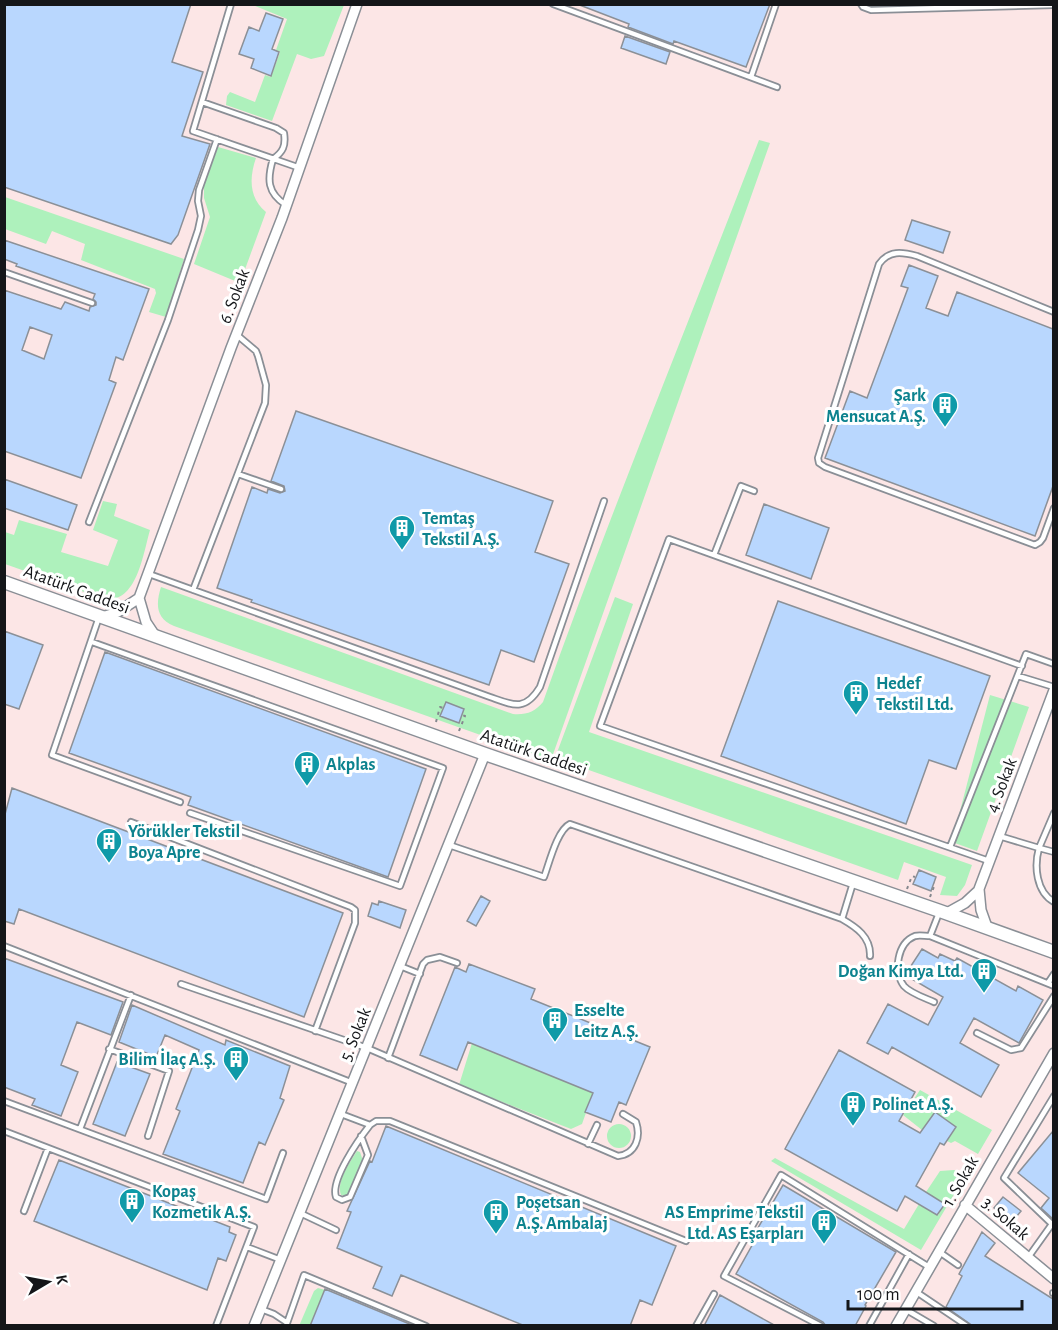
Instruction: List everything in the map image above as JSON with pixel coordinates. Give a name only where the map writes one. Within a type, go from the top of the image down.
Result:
[{"type":"street","name":"6. Sokak","points":[[139,598],[300,168],[357,4]]},
{"type":"street","name":"Atatürk Caddesi","points":[[4,582],[485,754],[987,927],[1053,952]]},
{"type":"street","points":[[99,617],[118,612],[139,598],[146,622],[156,637]]},
{"type":"street","name":"4. Sokak","points":[[978,891],[1049,718],[1053,688]]},
{"type":"street","name":"5. Sokak","points":[[254,1326],[485,754]]},
{"type":"street","points":[[943,912],[961,905],[978,891]]},
{"type":"street","points":[[978,891],[982,916],[987,927]]},
{"type":"street","name":"1. Sokak","points":[[896,1326],[1053,1053]]},
{"type":"street","name":"3. Sokak","points":[[965,1205],[1053,1280]]},
{"type":"lane","points":[[231,4],[193,131],[300,168]]},
{"type":"lane","points":[[554,4],[777,87]]},
{"type":"lane","points":[[751,77],[776,4]]},
{"type":"lane","points":[[861,4],[871,10],[1053,5]]},
{"type":"lane","points":[[202,102],[276,128],[284,133],[285,146],[281,153],[273,159],[269,173],[270,189],[273,195],[286,205]]},
{"type":"lane","points":[[89,522],[180,286],[201,216],[198,201],[199,189],[217,139]]},
{"type":"lane","points":[[1053,312],[917,256],[901,252],[884,257],[879,264],[818,458],[819,464],[825,467],[1035,544],[1043,538],[1053,508]]},
{"type":"lane","points":[[4,272],[92,303]]},
{"type":"lane","points":[[193,590],[267,394],[261,364],[255,351],[237,335]]},
{"type":"lane","points":[[238,474],[281,489]]},
{"type":"lane","points":[[714,555],[741,486],[754,491]]},
{"type":"lane","points":[[149,574],[490,697],[508,703],[525,704],[533,699],[540,687],[604,501]]},
{"type":"lane","points":[[989,861],[600,726],[669,538],[1022,666]]},
{"type":"lane","points":[[99,617],[52,755],[180,802]]},
{"type":"lane","points":[[92,642],[443,768],[400,886],[190,813]]},
{"type":"lane","points":[[950,847],[1026,654],[1053,664]]},
{"type":"lane","points":[[1018,676],[1053,688]]},
{"type":"lane","points":[[1053,813],[1039,848],[1035,866],[1047,898],[1053,902]]},
{"type":"lane","points":[[131,822],[355,910],[355,923],[315,1031]]},
{"type":"lane","points":[[449,845],[544,877],[560,834],[565,826],[570,824],[842,919],[865,936],[870,956]]},
{"type":"lane","points":[[999,836],[1053,852]]},
{"type":"lane","points":[[842,919],[854,881]]},
{"type":"lane","points":[[930,936],[943,912]]},
{"type":"lane","points":[[934,1002],[905,987],[898,972],[899,955],[908,941],[916,936],[930,936],[1051,985],[1053,974]]},
{"type":"lane","points":[[4,946],[353,1083]]},
{"type":"lane","points":[[388,1058],[427,960],[440,957],[457,963]]},
{"type":"lane","points":[[400,966],[420,974]]},
{"type":"lane","points":[[182,984],[367,1048],[618,1155],[626,1155],[632,1151],[637,1140],[636,1122],[623,1114]]},
{"type":"lane","points":[[80,1129],[130,995]]},
{"type":"lane","points":[[977,1033],[1011,1050],[1021,1048],[1053,996]]},
{"type":"lane","points":[[110,1049],[169,1071],[148,1136]]},
{"type":"lane","points":[[1028,1258],[1053,1225],[1004,1178],[1053,1096]]},
{"type":"lane","points":[[4,1101],[266,1199],[283,1153]]},
{"type":"lane","points":[[340,1114],[370,1125]]},
{"type":"lane","points":[[361,1136],[368,1155],[350,1197],[342,1200],[336,1197],[334,1190],[336,1182],[361,1136],[376,1121],[390,1121],[686,1241]]},
{"type":"lane","points":[[588,1144],[597,1125]]},
{"type":"lane","points":[[4,1131],[255,1227],[216,1326]]},
{"type":"lane","points":[[24,1211],[48,1148]]},
{"type":"lane","points":[[821,1326],[724,1275],[781,1175],[929,1267]]},
{"type":"lane","points":[[300,1213],[336,1230]]},
{"type":"lane","points":[[247,1246],[281,1260]]},
{"type":"lane","points":[[938,1251],[958,1264]]},
{"type":"lane","points":[[869,1326],[909,1254]]},
{"type":"lane","points":[[261,1309],[274,1314],[286,1324],[304,1275],[426,1326]]},
{"type":"lane","points":[[915,1291],[967,1326]]},
{"type":"lane","points":[[696,1326],[714,1294]]},
{"type":"lane","points":[[905,1309],[934,1326]]},
{"type":"path","points":[[436,722],[440,707],[443,708]]},
{"type":"path","points":[[459,731],[465,716],[462,715]]},
{"type":"path","points":[[907,889],[912,876],[915,877]]},
{"type":"path","points":[[930,897],[934,883]]},
{"type":"shaded area","points":[[5,5],[1053,5],[1053,1325],[5,1325]]},
{"type":"green space","points":[[253,5],[344,5],[324,56],[311,59],[297,54],[272,121],[226,105],[230,92],[255,102],[265,75],[271,77],[280,52],[276,50],[287,19]]},
{"type":"green space","points":[[759,140],[770,143],[551,760],[174,626],[163,619],[158,610],[161,587],[513,714],[526,713],[537,708],[543,702],[622,490]]},
{"type":"green space","points":[[218,147],[256,158],[252,173],[252,187],[256,200],[266,212],[240,283],[194,264],[210,217],[204,198],[204,186]]},
{"type":"green space","points":[[5,197],[184,259],[166,317],[149,312],[156,293],[155,289],[81,260],[85,244],[52,231],[46,244],[5,229]]},
{"type":"green space","points":[[103,501],[117,504],[114,516],[150,530],[137,575],[124,594],[104,599],[5,564],[5,532],[14,535],[19,520],[67,534],[61,552],[108,566],[118,540],[93,530]]},
{"type":"green space","points":[[615,597],[633,604],[589,732],[972,865],[965,885],[957,896],[940,895],[946,877],[904,862],[898,880],[555,758]]},
{"type":"green space","points":[[990,695],[1029,707],[977,851],[952,842]]},
{"type":"green space","points":[[472,1043],[593,1093],[582,1124],[571,1129],[459,1085]]},
{"type":"green space","points":[[920,1090],[992,1130],[978,1154],[955,1141],[951,1143],[947,1141],[956,1127],[935,1112],[922,1130],[903,1115]]},
{"type":"green space","points":[[619,1124],[628,1127],[631,1136],[628,1145],[619,1148],[610,1145],[607,1136],[610,1127]]},
{"type":"green space","points":[[357,1151],[360,1152],[363,1161],[350,1192],[346,1196],[341,1195],[342,1178]]},
{"type":"green space","points":[[775,1158],[904,1229],[919,1204],[938,1215],[944,1204],[926,1192],[940,1171],[954,1170],[966,1174],[921,1250],[771,1161]]},
{"type":"green space","points":[[318,1288],[325,1290],[310,1325],[299,1326],[314,1291]]},
{"type":"building","points":[[4,4],[191,4],[172,62],[203,72],[182,136],[210,144],[178,235],[171,244],[4,187]]},
{"type":"building","points":[[577,4],[770,4],[746,67],[674,41],[673,44]]},
{"type":"building","points":[[266,13],[283,19],[272,49],[279,52],[271,76],[251,68],[254,59],[239,54],[249,27],[259,31]]},
{"type":"building","points":[[625,36],[670,52],[666,64],[621,48]]},
{"type":"building","points":[[912,220],[950,232],[943,253],[905,240]]},
{"type":"building","points":[[4,240],[149,289],[123,360],[116,357],[109,380],[116,383],[81,478],[4,451],[4,290],[61,309],[65,302],[89,311],[90,307],[96,305],[93,299],[95,294],[16,266],[17,264],[4,259]],"holes":[[[30,327],[52,335],[44,359],[22,350]]]},
{"type":"building","name":"Şark Mensucat A.Ş.","points":[[909,265],[938,276],[926,308],[948,316],[957,292],[1053,329],[1053,486],[1035,536],[825,458],[850,391],[867,398],[908,288],[901,286]]},
{"type":"building","name":"Temtaş Tekstil A.Ş.","points":[[296,411],[553,501],[535,552],[569,564],[534,662],[501,650],[489,685],[217,588],[252,487],[267,493],[268,489],[280,493],[285,491],[284,486],[271,481]]},
{"type":"building","points":[[4,479],[77,505],[68,530],[4,508]]},
{"type":"building","points":[[764,504],[829,528],[811,579],[746,555]]},
{"type":"building","name":"Hedef Tekstil Ltd.","points":[[778,601],[990,676],[956,769],[929,760],[906,824],[721,756]]},
{"type":"building","points":[[4,631],[43,645],[19,709],[4,704]]},
{"type":"building","name":"Akplas","points":[[105,652],[426,769],[388,877],[188,805],[191,797],[69,753]]},
{"type":"building","points":[[446,702],[464,709],[459,723],[440,716]]},
{"type":"building","name":"Yörükler Tekstil Boya Apre","points":[[12,788],[343,913],[304,1017],[19,909],[14,924],[4,921],[4,818]]},
{"type":"building","points":[[919,870],[936,877],[931,891],[913,884]]},
{"type":"building","points":[[481,896],[490,901],[476,926],[467,921]]},
{"type":"building","points":[[379,901],[406,910],[400,928],[368,916],[372,903],[378,905]]},
{"type":"building","points":[[922,949],[938,958],[940,954],[955,961],[957,958],[1016,991],[1018,986],[1043,1000],[1019,1043],[974,1018],[960,1043],[999,1065],[981,1097],[892,1047],[888,1054],[867,1043],[888,1004],[928,1025],[943,997],[905,975]]},
{"type":"building","name":"Bilim İlaç A.Ş.","points":[[4,958],[123,1002],[111,1035],[77,1022],[61,1065],[78,1072],[61,1116],[32,1105],[35,1099],[4,1087]]},
{"type":"building","name":"Esselte Leitz A.Ş.","points":[[469,964],[535,989],[531,999],[650,1047],[626,1105],[619,1102],[611,1122],[585,1112],[593,1093],[468,1042],[457,1070],[420,1055],[455,967],[466,972]]},
{"type":"building","name":"Bilim İlaç A.Ş.","points":[[132,1005],[225,1045],[226,1040],[290,1066],[280,1098],[284,1100],[265,1145],[259,1142],[243,1183],[163,1154],[180,1111],[176,1109],[199,1050],[165,1035],[156,1057],[119,1042]]},
{"type":"building","name":"Polinet A.Ş.","points":[[839,1050],[915,1092],[899,1121],[920,1133],[935,1112],[956,1127],[944,1145],[940,1143],[916,1186],[945,1204],[937,1215],[905,1196],[897,1211],[785,1149]]},
{"type":"building","points":[[117,1062],[150,1074],[125,1136],[93,1124]]},
{"type":"building","name":"Poşetsan A.Ş. Ambalaj","points":[[386,1126],[676,1246],[652,1305],[640,1300],[630,1326],[525,1326],[401,1275],[392,1296],[373,1288],[382,1267],[337,1248],[351,1212],[347,1211],[370,1161],[372,1162]]},
{"type":"building","points":[[1053,1131],[1053,1219],[1041,1208],[1049,1198],[1018,1173]]},
{"type":"building","name":"Kopaş Kozmetik A.Ş.","points":[[59,1160],[230,1227],[229,1232],[236,1235],[226,1261],[218,1258],[207,1290],[34,1221]]},
{"type":"building","name":"AS Emprime Tekstil Ltd. AS Eşarpları","points":[[783,1185],[896,1252],[855,1326],[826,1326],[823,1322],[736,1274],[755,1240],[752,1238]]},
{"type":"building","points":[[1003,1197],[1021,1211],[1012,1222],[994,1208]]},
{"type":"building","points":[[982,1232],[995,1243],[985,1256],[1053,1299],[1053,1326],[973,1326],[946,1307],[962,1276],[959,1274]]},
{"type":"building","points":[[325,1289],[412,1325],[412,1326],[310,1326]]},
{"type":"building","points":[[720,1295],[776,1326],[704,1326]]},
{"type":"place","name":"Şark Mensucat A.Ş.","points":[[945,428]]},
{"type":"place","name":"Temtaş Tekstil A.Ş.","points":[[402,551]]},
{"type":"place","name":"Hedef Tekstil Ltd.","points":[[856,716]]},
{"type":"place","name":"Akplas","points":[[307,787]]},
{"type":"place","name":"Yörükler Tekstil Boya Apre","points":[[109,864]]},
{"type":"place","name":"Doğan Kimya Ltd.","points":[[984,994]]},
{"type":"place","name":"Esselte Leitz A.Ş.","points":[[555,1043]]},
{"type":"place","name":"Bilim İlaç A.Ş.","points":[[236,1082]]},
{"type":"place","name":"Polinet A.Ş.","points":[[853,1127]]},
{"type":"place","name":"Kopaş Kozmetik A.Ş.","points":[[132,1224]]},
{"type":"place","name":"Poşetsan A.Ş. Ambalaj","points":[[496,1235]]},
{"type":"place","name":"AS Emprime Tekstil Ltd. AS Eşarpları","points":[[824,1245]]}]
